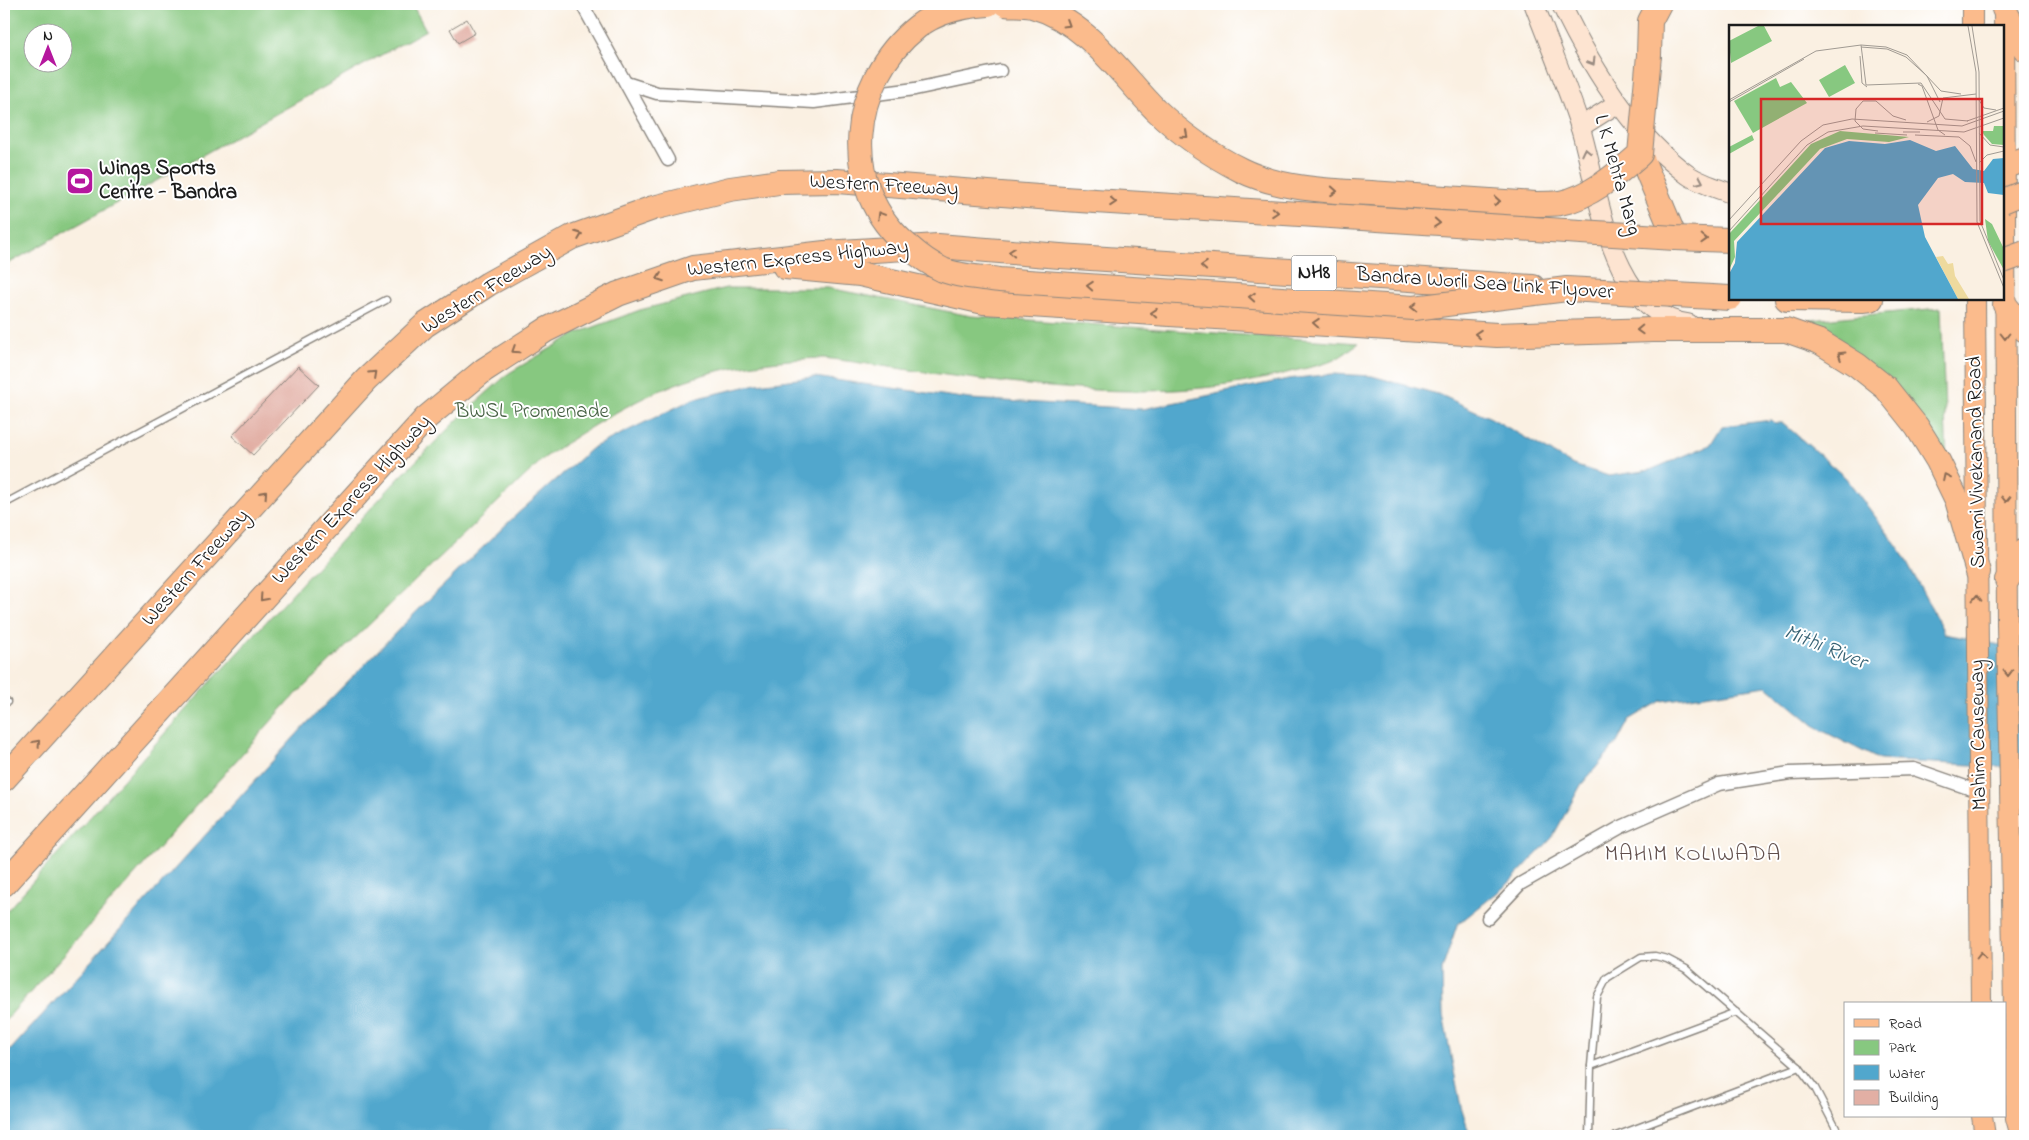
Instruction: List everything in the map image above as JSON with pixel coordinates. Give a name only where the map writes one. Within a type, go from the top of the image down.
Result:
[{"type":"highway","points":[[988,4],[962,6],[938,15],[917,27],[897,47],[882,67],[871,85],[862,115],[859,140],[862,169],[869,194],[882,220],[899,240],[922,258],[943,270],[999,280],[1414,308],[1567,289]]},
{"type":"highway","points":[[1005,4],[1031,6],[1070,25],[1113,61],[1155,108],[1190,140],[1214,156],[1243,171],[1269,180],[1326,190],[1536,204],[1560,203],[1583,195],[1608,181],[1640,154]]},
{"type":"highway","points":[[2004,6],[2025,49]]},
{"type":"highway","points":[[1652,9],[1640,154],[1675,238],[1729,240]]},
{"type":"highway","name":"Western Freeway","points":[[4,779],[379,368],[425,325],[488,284],[563,242],[653,208],[730,189],[779,182],[837,181],[1064,199],[1675,238]]},
{"type":"highway","points":[[2004,201],[2025,192]]},
{"type":"highway","name":"Western Express Highway","points":[[4,884],[426,418],[484,370],[546,330],[618,294],[679,272],[703,266],[825,253],[938,246],[1060,256]]},
{"type":"highway","points":[[2004,261],[2025,253]]},
{"type":"highway","name":"Bandra Worli Sea Link Flyover","points":[[1060,256],[1729,298]]},
{"type":"highway","points":[[703,266],[787,267],[860,274],[984,302],[1497,335],[1724,329],[1786,330],[1820,342],[1857,365],[1886,388],[1916,427],[1938,461],[1957,500],[1978,572]]},
{"type":"highway","points":[[2005,305],[2025,330]]},
{"type":"highway","points":[[2007,580],[2025,551]]},
{"type":"main road","name":"L K Mehta Marg","points":[[1534,4],[1580,127],[1600,210],[1625,276],[1638,296],[1662,317],[1684,324],[1724,329]]},
{"type":"main road","name":"L K Mehta Marg","points":[[1561,4],[1577,37],[1618,103],[1660,150],[1689,176],[1729,193]]},
{"type":"main road","points":[[1972,4],[1972,25]]},
{"type":"main road","name":"Swami Vivekanand Road","points":[[2004,6],[2011,164],[2005,305],[2007,624]]},
{"type":"main road","points":[[1550,48],[1577,37]]},
{"type":"main road","points":[[1580,127],[1618,103]]},
{"type":"main road","name":"Swami Vivekanand Road","points":[[1975,300],[1977,624]]},
{"type":"main road","name":"Mahim Causeway","points":[[1977,624],[1981,1002]]},
{"type":"main road","name":"Mahim Causeway","points":[[2007,624],[2010,772],[2018,819],[2011,846],[2019,1086],[2016,1118],[2021,1136]]},
{"type":"main road","points":[[1982,1118],[1985,1136]]},
{"type":"street","points":[[582,4],[668,160]]},
{"type":"street","points":[[626,82],[657,93],[814,102],[915,90],[1000,71]]},
{"type":"street","points":[[1488,918],[1520,884],[1621,827],[1719,784],[1790,773],[1914,769],[1980,783]]},
{"type":"lane","points":[[4,504],[386,300]]},
{"type":"lane","points":[[1589,1136],[1591,1066],[1596,997],[1607,978],[1641,957],[1655,956],[1667,959],[1686,969],[1799,1066],[1815,1088],[1840,1136]]},
{"type":"lane","points":[[1591,1066],[1736,1012]]},
{"type":"lane","points":[[1616,1136],[1799,1066]]},
{"type":"green space","name":"Wings Sports Centre - Bandra","points":[[4,4],[412,4],[426,30],[4,266]]},
{"type":"green space","name":"BWSL Promenade","points":[[726,288],[828,288],[971,316],[1359,343],[1328,362],[1283,374],[1228,385],[1171,390],[1113,391],[1054,387],[937,374],[824,358],[776,361],[726,369],[676,384],[636,402],[598,423],[544,458],[289,701],[4,1022],[4,914],[204,689],[398,479],[464,413],[509,373],[575,334],[640,310]]},
{"type":"green space","points":[[1941,308],[1947,463],[1836,338],[1800,321]]},
{"type":"water","name":"Mithi River","points":[[1333,374],[1372,376],[1441,395],[1491,418],[1573,465],[1609,476],[1650,470],[1710,445],[1722,426],[1772,420],[1775,423],[1783,423],[1846,478],[1899,548],[1945,634],[2025,650],[2025,768],[1880,760],[1817,728],[1767,686],[1661,701],[1629,720],[1617,743],[1581,785],[1552,838],[1508,884],[1457,925],[1442,970],[1443,1015],[1461,1107],[1470,1136],[4,1136],[4,1057],[307,723],[417,611],[516,515],[592,448],[693,399],[757,384],[814,377],[970,399],[1143,409],[1288,379]]},
{"type":"building","points":[[467,19],[475,33],[458,43],[450,29]]},
{"type":"building","points":[[298,366],[319,385],[253,455],[232,436]]},
{"type":"place","name":"Wings Sports Centre - Bandra","points":[[80,181]]},
{"type":"district","name":"MAHIM KOLIWADA","points":[[1693,855]]}]
